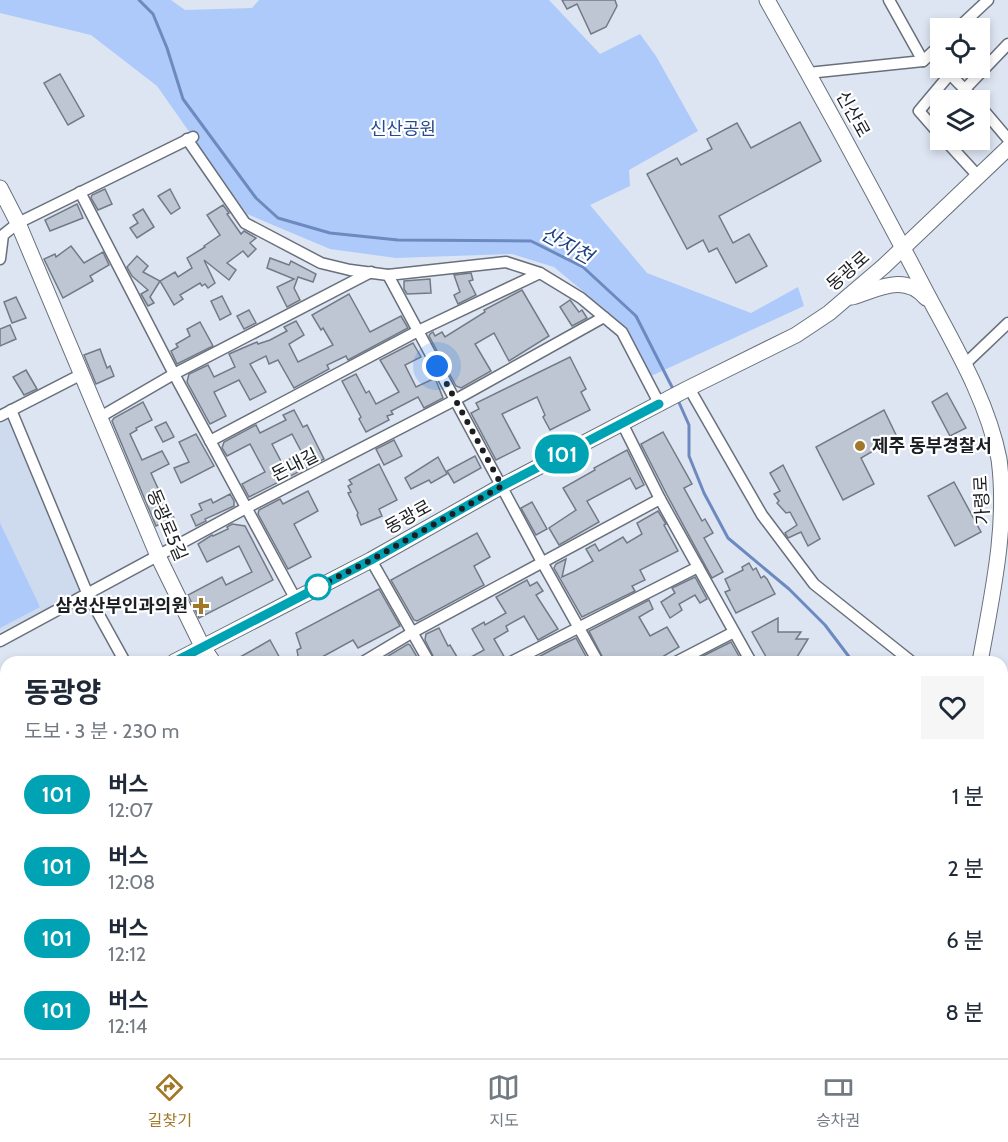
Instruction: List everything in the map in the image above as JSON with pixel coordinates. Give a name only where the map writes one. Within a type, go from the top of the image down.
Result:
[{"type":"main road","name":"신산로","points":[[767,0],[903,247]]},
{"type":"main road","name":"동광로","points":[[184,656],[371,560],[502,486],[660,403],[796,335],[829,313],[884,266],[1008,148]]},
{"type":"main road","name":"동광로5길","points":[[0,188],[18,223],[158,556],[209,656]]},
{"type":"main road","name":"가령로","points":[[903,247],[964,365],[987,416],[999,459],[1006,530],[981,656]]},
{"type":"main road","points":[[846,299],[891,285],[906,284],[919,289],[934,308]]},
{"type":"street","points":[[889,0],[930,58]]},
{"type":"street","points":[[968,18],[987,0]]},
{"type":"street","points":[[955,78],[965,88],[1008,44]]},
{"type":"street","points":[[808,73],[927,57],[930,54]]},
{"type":"street","points":[[930,95],[919,111],[930,124]]},
{"type":"street","points":[[990,118],[1008,139]]},
{"type":"street","points":[[0,259],[3,236],[18,223],[190,138],[245,223],[321,263],[388,275],[506,262],[540,273],[581,298],[622,332],[660,403]]},
{"type":"street","points":[[954,150],[978,176]]},
{"type":"street","points":[[80,192],[174,374],[295,598]]},
{"type":"street","points":[[100,417],[174,374],[371,272]]},
{"type":"street","points":[[210,441],[418,331],[540,273]]},
{"type":"street","points":[[388,275],[595,656]]},
{"type":"street","name":"돈내길","points":[[0,641],[246,508],[455,400],[604,317]]},
{"type":"street","points":[[964,365],[1008,323]]},
{"type":"street","points":[[0,416],[82,374]]},
{"type":"street","points":[[689,388],[762,515],[814,584],[904,656]]},
{"type":"street","points":[[11,410],[88,595],[122,656]]},
{"type":"street","points":[[622,423],[660,499],[748,656]]},
{"type":"street","points":[[373,656],[413,632],[660,499]]},
{"type":"street","points":[[371,560],[426,656]]},
{"type":"street","points":[[523,656],[698,567]]},
{"type":"street","points":[[688,656],[735,632]]},
{"type":"shaded area","points":[[8,420],[80,592],[0,632],[0,424]]},
{"type":"green space","name":"신산공원","points":[[0,0],[171,0],[185,10],[252,8],[259,0],[549,0],[600,54],[640,34],[656,56],[698,131],[629,170],[630,186],[590,205],[647,273],[751,313],[798,287],[804,306],[651,376],[626,327],[554,267],[512,254],[396,258],[330,249],[247,214],[157,86],[91,35],[0,13]]},
{"type":"green space","points":[[0,523],[40,607],[0,628]]},
{"type":"building","points":[[562,0],[615,0],[617,6],[606,27],[591,34],[577,4],[567,9]]},
{"type":"building","points":[[60,74],[84,116],[68,125],[44,83]]},
{"type":"building","points":[[800,122],[821,161],[719,216],[733,243],[749,234],[767,266],[736,283],[717,248],[709,252],[703,240],[687,249],[647,174],[677,158],[681,165],[712,149],[707,139],[737,123],[751,148]]},
{"type":"building","points":[[105,189],[112,204],[98,210],[91,198],[92,195]]},
{"type":"building","points":[[170,189],[180,208],[171,214],[158,196]]},
{"type":"building","points":[[77,204],[83,218],[50,231],[45,220]]},
{"type":"building","points":[[223,205],[241,234],[244,231],[256,238],[250,243],[256,249],[248,257],[243,251],[227,263],[236,270],[229,280],[204,260],[215,283],[208,288],[205,284],[202,286],[200,283],[180,295],[183,299],[174,305],[160,281],[175,272],[178,277],[192,268],[187,258],[220,235],[207,215]]},
{"type":"building","points":[[143,209],[154,227],[137,238],[130,228],[138,223],[133,215]]},
{"type":"building","points":[[71,246],[84,263],[103,252],[109,265],[90,276],[93,281],[63,298],[44,259],[55,254],[56,257]]},
{"type":"building","points":[[137,256],[148,266],[143,272],[160,281],[150,297],[154,303],[148,306],[141,294],[148,290],[132,276],[127,267]]},
{"type":"building","points":[[270,258],[289,265],[291,261],[316,274],[313,282],[298,277],[294,288],[300,300],[287,307],[277,287],[294,279],[267,268]]},
{"type":"building","points":[[471,273],[473,280],[469,281],[476,295],[458,304],[454,295],[460,292],[454,275]]},
{"type":"building","points":[[430,279],[431,293],[407,294],[404,289],[404,281]]},
{"type":"building","points":[[522,290],[549,336],[509,361],[494,333],[475,344],[491,371],[461,388],[456,386],[430,334],[433,332],[435,336],[442,332],[445,337],[485,312],[484,310]]},
{"type":"building","points":[[349,294],[370,332],[401,316],[408,328],[348,360],[346,356],[327,365],[329,369],[294,388],[278,360],[269,364],[266,356],[250,364],[266,392],[250,400],[239,380],[214,392],[226,416],[210,424],[187,382],[189,374],[208,365],[214,377],[235,367],[229,354],[257,342],[258,344],[270,340],[287,331],[284,327],[296,321],[304,335],[289,344],[298,362],[333,345],[312,315]]},
{"type":"building","points":[[222,296],[231,314],[220,320],[211,301]]},
{"type":"building","points":[[16,297],[26,318],[12,323],[4,302]]},
{"type":"building","points":[[570,300],[579,312],[582,310],[587,318],[572,326],[560,307]]},
{"type":"building","points":[[249,310],[256,323],[244,329],[237,316]]},
{"type":"building","points":[[200,322],[213,346],[177,364],[171,351],[178,347],[176,344],[190,336],[187,329]]},
{"type":"building","points":[[10,325],[16,339],[0,346],[0,329]]},
{"type":"building","points":[[413,343],[421,357],[405,365],[416,387],[435,378],[443,398],[424,408],[418,397],[391,411],[393,414],[387,416],[389,420],[366,432],[359,419],[361,417],[342,381],[356,374],[366,393],[369,391],[376,404],[399,392],[380,360]]},
{"type":"building","points":[[100,349],[107,368],[110,366],[114,376],[96,384],[84,355]]},
{"type":"building","points":[[570,357],[586,389],[581,392],[590,410],[550,430],[537,397],[502,414],[520,448],[496,460],[471,413],[479,409],[476,403]]},
{"type":"building","points":[[26,370],[37,389],[24,395],[13,377]]},
{"type":"building","points":[[947,393],[966,428],[950,436],[932,402]]},
{"type":"building","points":[[143,402],[152,420],[136,428],[137,430],[130,434],[142,460],[162,451],[169,464],[151,473],[174,518],[156,526],[112,421]]},
{"type":"building","points":[[294,410],[303,427],[307,425],[324,459],[249,497],[242,484],[265,472],[250,444],[227,456],[222,448],[224,442],[256,425],[260,433],[286,420],[283,415]],"holes":[[[292,434],[302,453],[282,463],[272,444]]]},
{"type":"building","points":[[884,410],[897,437],[861,458],[874,484],[843,500],[816,447]]},
{"type":"building","points":[[166,422],[174,437],[163,442],[155,427]]},
{"type":"building","points":[[663,432],[692,484],[684,488],[702,521],[705,519],[713,533],[704,538],[723,572],[712,578],[641,444]]},
{"type":"building","points":[[196,434],[214,466],[181,483],[174,468],[189,462],[179,442]]},
{"type":"building","points":[[394,440],[402,456],[384,465],[376,449]]},
{"type":"building","points":[[627,450],[644,485],[636,489],[630,478],[587,501],[599,522],[559,545],[549,528],[576,510],[563,488]]},
{"type":"building","points":[[475,456],[481,468],[454,483],[447,471]]},
{"type":"building","points":[[438,457],[447,474],[431,483],[429,480],[411,489],[405,478]]},
{"type":"building","points":[[379,464],[397,500],[379,509],[382,516],[361,525],[348,493],[351,492],[348,486],[352,484],[349,480]]},
{"type":"building","points":[[783,465],[820,539],[808,546],[801,532],[788,538],[785,533],[797,525],[790,512],[786,513],[777,503],[779,501],[774,494],[780,491],[770,473]]},
{"type":"building","points":[[954,482],[981,532],[955,546],[928,496]]},
{"type":"building","points":[[308,491],[318,511],[294,524],[311,557],[288,569],[258,514],[259,510],[280,499],[283,504]]},
{"type":"building","points":[[230,494],[234,506],[205,519],[206,521],[196,526],[191,515],[202,510],[199,504],[211,499],[213,503]]},
{"type":"building","points":[[532,502],[547,529],[536,535],[521,508]]},
{"type":"building","points":[[658,511],[678,551],[640,570],[645,580],[632,586],[635,591],[582,617],[554,568],[556,564],[566,559],[562,577],[575,571],[593,561],[586,549],[595,544],[599,551],[623,537],[627,543],[642,534],[637,523]]},
{"type":"building","points":[[232,524],[245,526],[273,580],[199,618],[188,595],[222,577],[226,585],[252,572],[239,546],[207,562],[198,544],[228,529],[227,527]]},
{"type":"building","points":[[477,533],[490,557],[474,566],[484,585],[417,621],[414,620],[391,580]]},
{"type":"building","points":[[749,563],[753,570],[756,568],[761,578],[764,576],[767,579],[775,594],[736,613],[725,592],[730,590],[725,579],[743,570],[742,567]]},
{"type":"building","points":[[695,577],[707,599],[700,603],[695,595],[679,604],[682,610],[670,618],[661,602],[675,593],[672,588]]},
{"type":"building","points":[[527,580],[530,586],[537,582],[543,591],[536,595],[558,629],[538,640],[524,616],[506,626],[508,631],[494,639],[504,656],[473,656],[484,650],[472,629],[484,622],[485,625],[506,613],[496,597]]},
{"type":"building","points":[[379,589],[400,626],[358,648],[353,640],[324,656],[298,656],[297,650],[301,648],[296,633]]},
{"type":"building","points":[[649,600],[653,609],[639,617],[650,636],[667,627],[679,647],[664,656],[602,656],[589,631]]},
{"type":"building","points":[[778,618],[778,632],[801,632],[796,639],[808,639],[798,656],[766,656],[752,632]]},
{"type":"building","points":[[439,628],[448,646],[450,645],[456,656],[433,656],[425,640],[426,634]]},
{"type":"building","points":[[576,638],[586,656],[540,656]]},
{"type":"building","points":[[270,640],[279,656],[242,656]]},
{"type":"building","points":[[731,642],[739,656],[703,656]]},
{"type":"building","points":[[408,644],[416,656],[388,656]]},
{"type":"waterway","name":"산지천","points":[[139,0],[153,14],[167,48],[183,99],[256,198],[278,218],[330,233],[398,240],[531,241],[583,267],[636,316],[673,389]]},
{"type":"waterway","name":"산지천","points":[[677,398],[689,425],[689,456],[704,493],[728,538],[789,589],[825,625],[848,656]]},
{"type":"bus line","name":"101","points":[[185,656],[371,560],[502,486],[659,404]]},
{"type":"place","name":"제주 동부경찰서","points":[[860,446]]},
{"type":"place","name":"삼성산부인과의원","points":[[201,606]]},
{"type":"route","points":[[318,587],[314,589],[371,560],[502,486],[437,366]]}]
